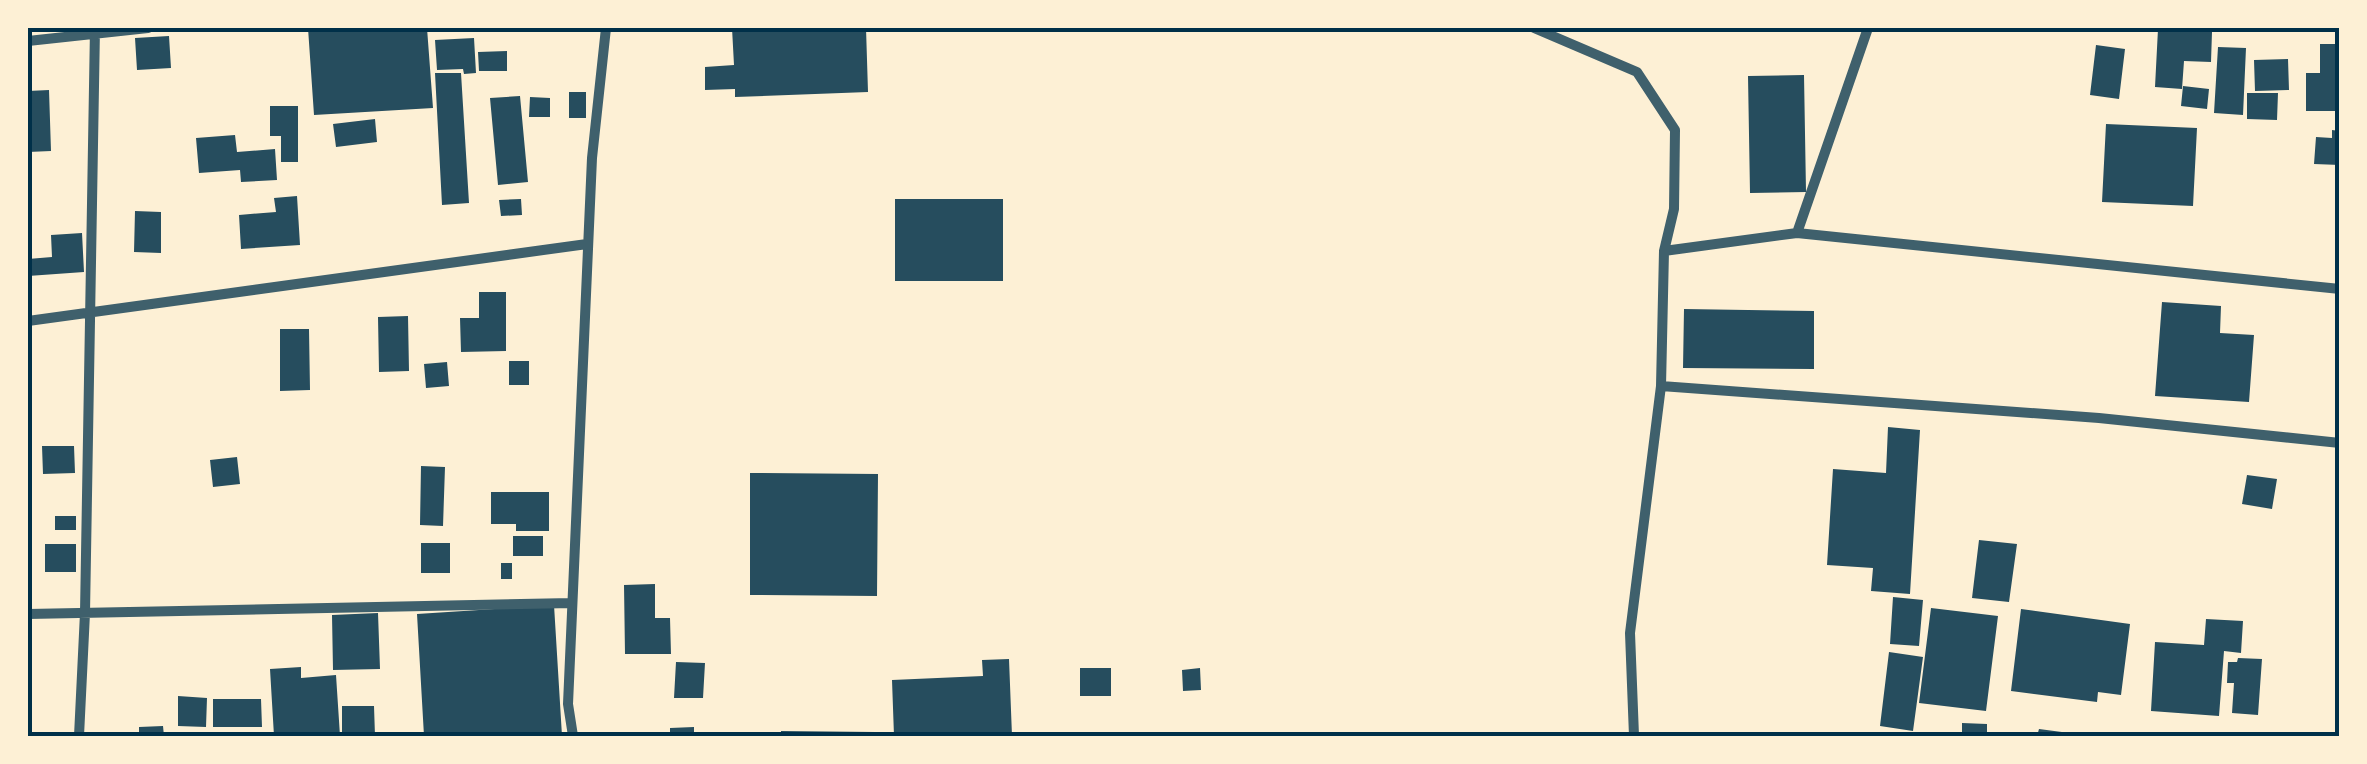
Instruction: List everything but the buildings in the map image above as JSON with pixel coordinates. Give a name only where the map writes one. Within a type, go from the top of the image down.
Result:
[{"type":"street","points":[[28,41],[148,28]]},
{"type":"street","points":[[573,736],[568,704],[587,244],[606,28]]},
{"type":"street","points":[[1534,28],[1637,72],[1675,130],[1674,209],[1664,252],[1661,386],[1630,633],[1634,736]]},
{"type":"street","points":[[1796,233],[1868,28]]},
{"type":"street","points":[[78,736],[85,614],[95,31]]},
{"type":"street","points":[[1664,252],[1796,233],[2340,288]]},
{"type":"street","points":[[28,321],[587,244]]},
{"type":"street","points":[[1661,386],[2099,418],[2340,443]]},
{"type":"street","points":[[28,614],[572,603]]}]
